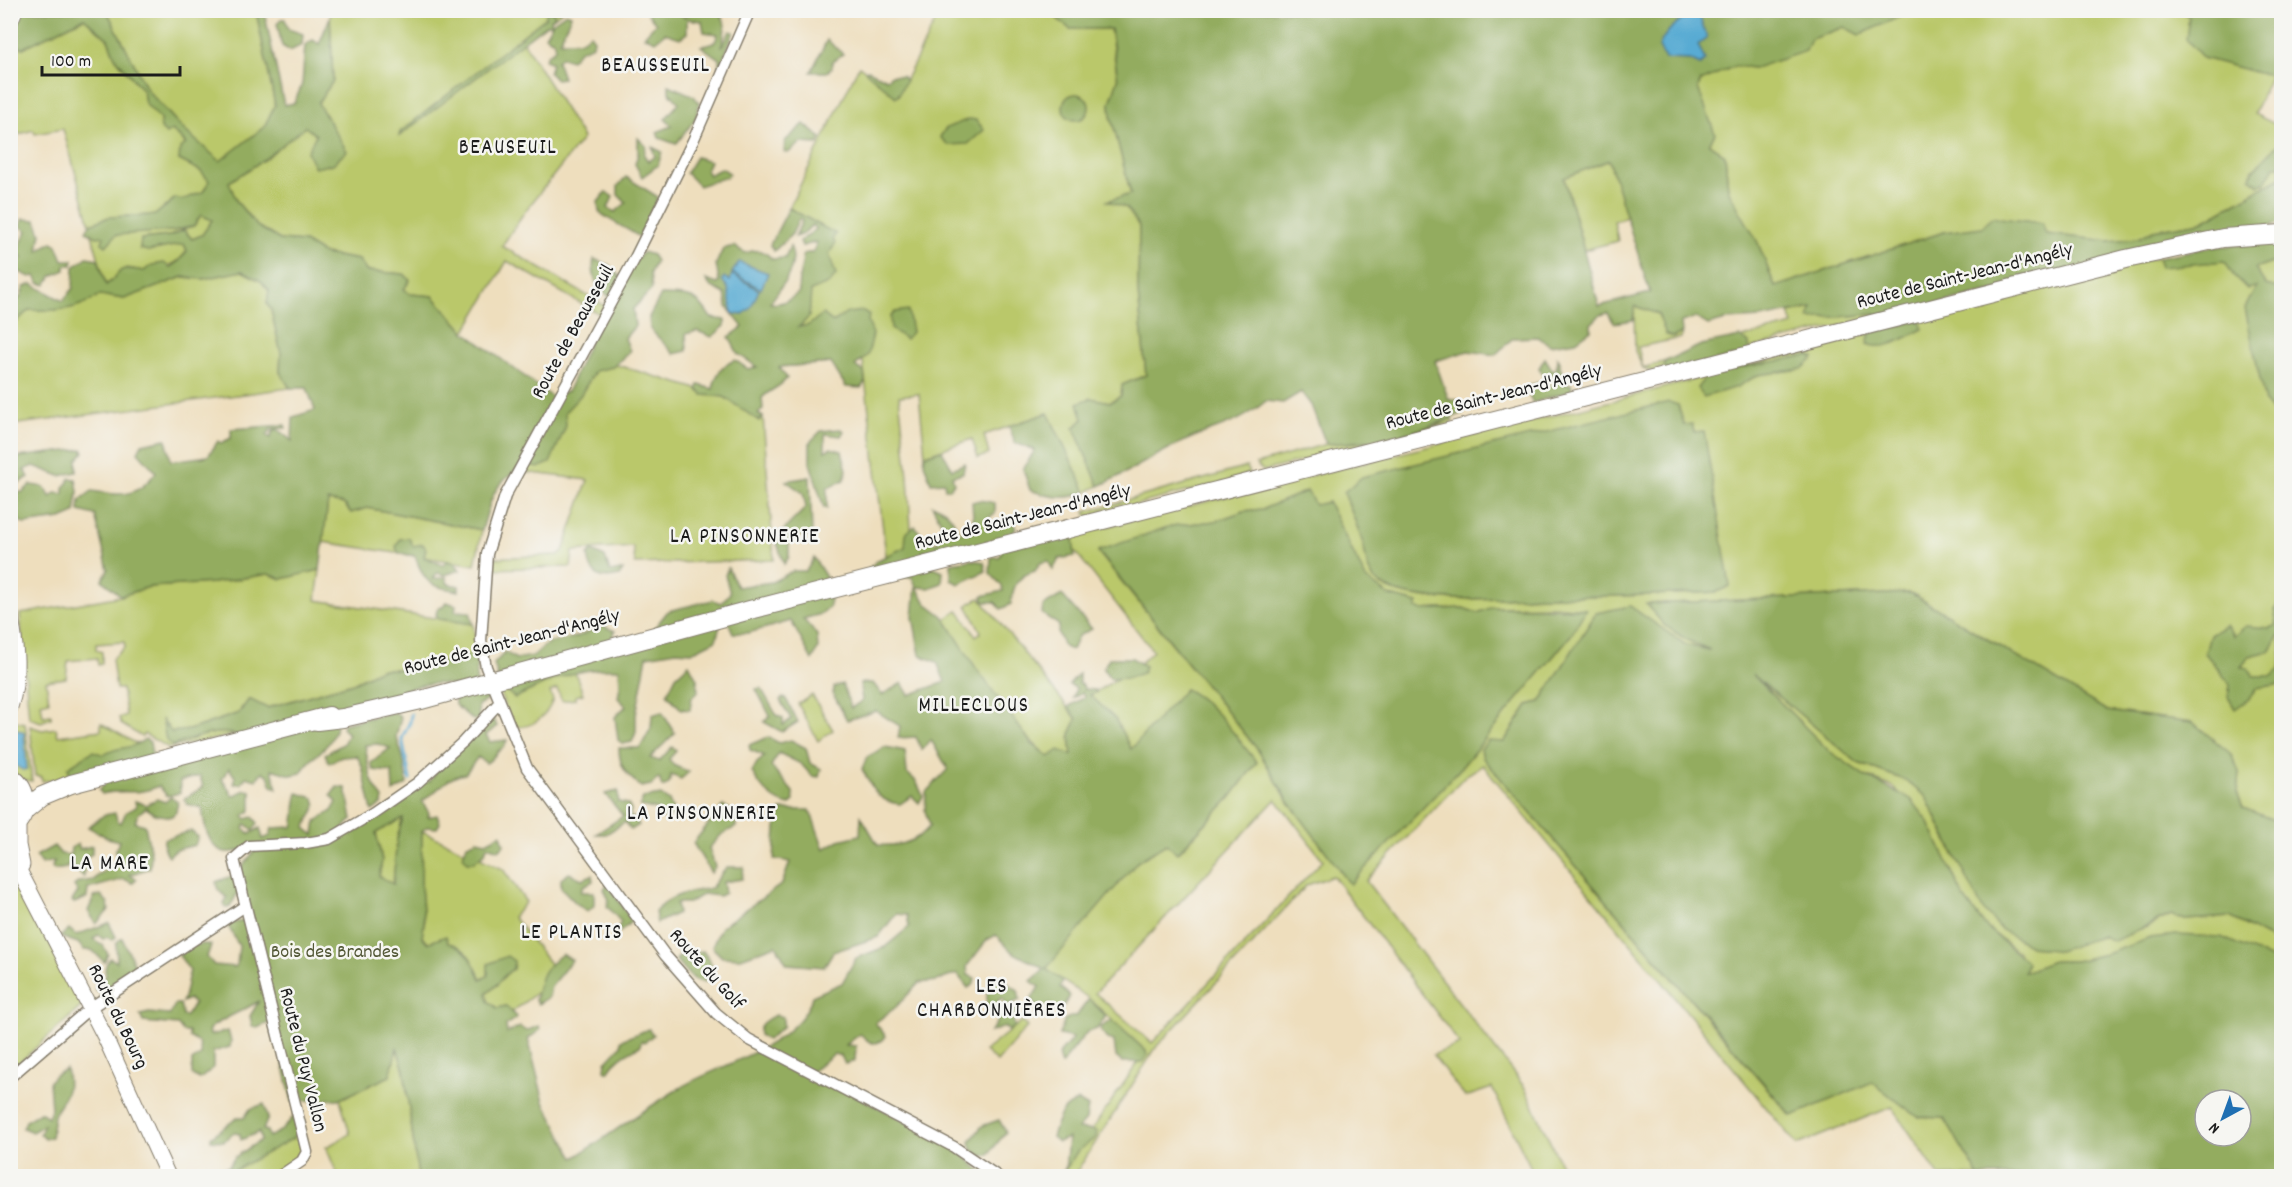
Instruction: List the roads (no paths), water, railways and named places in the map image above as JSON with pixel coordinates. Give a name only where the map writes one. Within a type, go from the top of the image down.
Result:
[{"type":"main road","name":"Route de Saint-Jean-d'Angély","points":[[18,821],[42,796],[71,784],[317,721],[343,718],[489,677],[2126,259],[2223,238],[2282,234]]},
{"type":"main road","name":"Route de Saint-Jean-d'Angély","points":[[16,781],[71,784]]},
{"type":"main road","points":[[16,781],[26,802],[18,821]]},
{"type":"street","points":[[10,22],[15,10]]},
{"type":"street","name":"Route de Beausseuil","points":[[489,677],[481,641],[482,603],[487,554],[505,496],[634,260],[693,141],[750,10]]},
{"type":"street","points":[[10,609],[17,667],[15,693],[10,707]]},
{"type":"street","name":"Route du Golf","points":[[489,677],[527,768],[665,955],[716,1013],[748,1039],[954,1147],[996,1176]]},
{"type":"street","points":[[10,1077],[90,1008],[245,906],[234,859],[249,846],[306,843],[329,839],[350,828],[417,783],[463,742],[499,703]]},
{"type":"street","name":"Route du Bourg","points":[[18,821],[18,845],[24,877]]},
{"type":"street","name":"Route du Bourg","points":[[10,853],[90,1008],[168,1176]]},
{"type":"street","name":"Route du Puy Vallon","points":[[245,906],[307,1152],[302,1161],[280,1176]]},
{"type":"water","points":[[1698,12],[1707,38],[1698,45],[1705,60],[1700,65],[1690,60],[1665,59],[1659,47],[1665,35],[1680,21]]},
{"type":"water","points":[[739,262],[768,273],[761,289],[732,273]]},
{"type":"water","points":[[732,274],[759,290],[750,309],[742,315],[732,313],[728,288],[722,280],[724,277],[730,281]]},
{"type":"water","points":[[14,728],[24,733],[27,769],[17,767],[12,758]]},
{"type":"waterway","points":[[410,780],[402,738],[410,722],[411,714]]},
{"type":"district","name":"BEAUSSEUIL","points":[[656,67]]},
{"type":"district","name":"BEAUSEUIL","points":[[508,149]]},
{"type":"district","name":"LA PINSONNERIE","points":[[745,538]]},
{"type":"district","name":"MILLECLOUS","points":[[974,707]]},
{"type":"district","name":"LA PINSONNERIE","points":[[702,815]]},
{"type":"district","name":"LA MARE","points":[[110,865]]},
{"type":"district","name":"LE PLANTIS","points":[[572,934]]},
{"type":"district","name":"LES CHARBONNIÈRES","points":[[992,1000]]},
{"type":"park label","name":"Bois des Brandes","points":[[335,953]]}]
